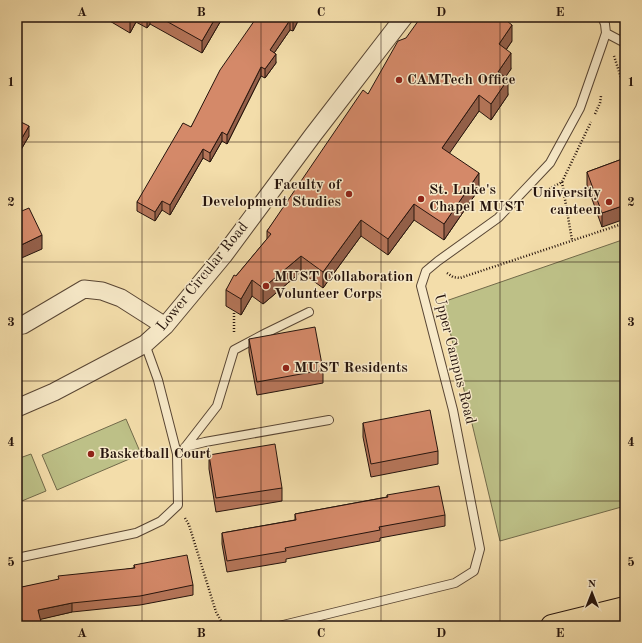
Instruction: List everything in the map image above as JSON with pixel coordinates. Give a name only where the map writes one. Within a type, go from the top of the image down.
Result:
[{"type":"main road","points":[[552,626],[625,608]]},
{"type":"street","name":"Lower Circular Road","points":[[17,408],[54,392],[145,344],[165,326],[224,255],[313,135],[404,17]]},
{"type":"street","points":[[17,326],[23,325],[84,289],[102,291],[121,298],[165,326]]},
{"type":"lane","points":[[602,17],[605,24],[606,33],[625,43]]},
{"type":"lane","name":"Upper Campus Road","points":[[279,626],[455,583],[474,571],[480,549],[454,410],[421,286],[426,272],[438,261],[498,218],[550,163],[580,108],[606,33]]},
{"type":"lane","points":[[177,454],[186,446],[217,406],[234,350],[308,312]]},
{"type":"lane","points":[[17,558],[136,533],[161,521],[178,505],[177,454],[158,380],[145,344]]},
{"type":"lane","points":[[186,446],[234,436],[329,420]]},
{"type":"path","points":[[606,33],[625,90]]},
{"type":"path","points":[[562,182],[572,240]]},
{"type":"path","points":[[438,261],[447,273],[453,277],[460,278],[625,223]]},
{"type":"path","points":[[234,313],[234,350]]},
{"type":"path","points":[[178,505],[189,525],[216,612],[224,626]]},
{"type":"green space","points":[[625,239],[625,506],[500,541],[443,302]]},
{"type":"green space","name":"Basketball Court","points":[[126,419],[141,454],[57,490],[42,455]]},
{"type":"green space","points":[[31,454],[46,491],[17,503],[17,459]]},
{"type":"building","points":[[123,17],[132,17],[130,21]]},
{"type":"building","points":[[159,17],[216,17],[202,41]]},
{"type":"building","points":[[257,17],[296,17],[293,22],[290,20],[270,50],[276,54],[265,69],[261,67],[227,135],[222,132],[210,153],[203,149],[170,205],[162,201],[155,212],[137,202],[183,123],[191,127],[220,70]]},
{"type":"building","points":[[421,17],[502,17],[512,25],[499,44],[511,53],[498,72],[508,79],[491,104],[479,95],[442,148],[479,173],[444,224],[414,204],[388,239],[361,220],[323,272],[301,256],[263,288],[252,280],[241,299],[226,290],[234,275],[236,276],[271,234],[267,231],[363,90],[368,94],[398,41],[406,38]]},
{"type":"building","points":[[17,120],[29,126],[19,143],[17,142]]},
{"type":"building","name":"University canteen","points":[[625,158],[625,205],[602,213],[587,172]]},
{"type":"building","points":[[29,208],[42,235],[17,247],[17,213]]},
{"type":"building","name":"MUST Residents","points":[[315,327],[323,370],[257,382],[249,339]]},
{"type":"building","points":[[430,410],[438,451],[371,464],[363,423]]},
{"type":"building","points":[[275,444],[282,488],[216,498],[209,455]]},
{"type":"building","points":[[439,486],[445,515],[379,527],[380,530],[285,548],[286,551],[227,561],[222,533],[296,520],[295,514]]},
{"type":"building","points":[[187,555],[193,585],[140,596],[72,603],[38,610],[41,622],[23,626],[21,615],[17,616],[17,588],[59,579],[58,576],[135,568],[134,565]]},
{"type":"place","name":"CAMTech Office","points":[[399,80]]},
{"type":"place","name":"Faculty of Development Studies","points":[[349,194]]},
{"type":"place","name":"St. Luke's Chapel MUST","points":[[421,199]]},
{"type":"place","name":"University canteen","points":[[609,202]]},
{"type":"place","name":"MUST Collaboration Volunteer Corps","points":[[266,286]]},
{"type":"place","name":"MUST Residents","points":[[286,368]]},
{"type":"place","name":"Basketball Court","points":[[91,454]]}]
